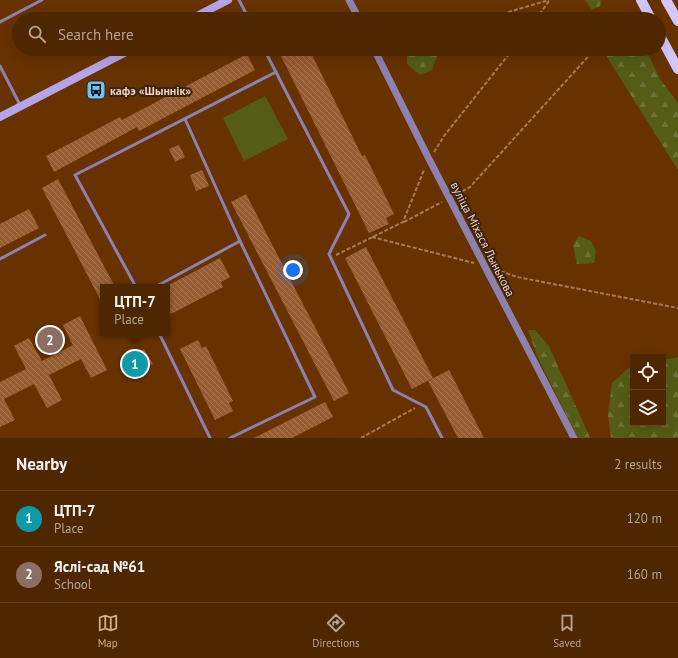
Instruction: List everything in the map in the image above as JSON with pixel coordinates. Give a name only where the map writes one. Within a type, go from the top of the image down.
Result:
[{"type":"main road","points":[[205,12],[228,0]]},
{"type":"main road","points":[[641,0],[647,12]]},
{"type":"main road","points":[[666,0],[678,21]]},
{"type":"main road","points":[[666,47],[678,69]]},
{"type":"main road","points":[[0,117],[118,56]]},
{"type":"street","points":[[349,0],[355,12]]},
{"type":"street","name":"вуліца Міхася Лынькова","points":[[378,56],[449,198],[574,438]]},
{"type":"lane","points":[[19,12],[42,0]]},
{"type":"lane","points":[[239,0],[245,12]]},
{"type":"lane","points":[[0,22],[12,16]]},
{"type":"lane","points":[[268,56],[349,214],[329,254],[393,390],[426,407],[442,438]]},
{"type":"lane","points":[[0,66],[21,106]]},
{"type":"lane","points":[[134,284],[75,175],[276,72]]},
{"type":"lane","points":[[185,119],[240,241],[315,397],[230,438]]},
{"type":"lane","points":[[0,259],[45,235]]},
{"type":"lane","points":[[161,284],[240,241]]},
{"type":"lane","points":[[160,336],[210,438]]},
{"type":"path","points":[[509,12],[549,0]]},
{"type":"path","points":[[541,12],[549,0]]},
{"type":"path","points":[[403,222],[470,187],[589,56]]},
{"type":"path","points":[[372,237],[484,265],[517,277],[678,308]]},
{"type":"path","points":[[361,438],[421,405]]},
{"type":"green space","points":[[585,0],[602,0],[600,6],[592,10]]},
{"type":"green space","points":[[407,56],[437,56],[432,70],[420,75],[407,64]]},
{"type":"green space","points":[[606,56],[649,56],[660,79],[678,103],[678,170]]},
{"type":"green space","points":[[265,96],[288,139],[244,161],[223,118]]},
{"type":"green space","points":[[579,236],[591,241],[596,251],[594,263],[577,264],[573,245]]},
{"type":"green space","points":[[528,330],[535,330],[549,346],[590,438],[578,438],[538,358]]},
{"type":"green space","points":[[678,357],[678,438],[611,438],[608,415],[612,383],[630,367],[630,426],[666,426],[666,359]]},
{"type":"building","points":[[243,56],[248,56],[255,70],[139,131],[137,127],[54,172],[46,156],[120,117],[122,120]]},
{"type":"building","points":[[281,56],[312,56],[362,156],[365,155],[394,214],[386,218],[389,224],[369,233]]},
{"type":"building","points":[[179,145],[185,157],[175,162],[169,149]]},
{"type":"building","points":[[202,170],[209,186],[196,191],[190,175]]},
{"type":"building","points":[[58,179],[113,284],[100,284],[100,299],[42,188]]},
{"type":"building","points":[[246,194],[349,393],[334,401],[231,202]]},
{"type":"building","points":[[29,209],[39,228],[0,248],[0,224]]},
{"type":"building","points":[[366,247],[433,378],[412,389],[345,258]]},
{"type":"building","points":[[220,258],[230,277],[221,282],[223,287],[171,314],[170,284]]},
{"type":"building","points":[[80,316],[107,370],[91,378],[81,359],[49,375],[62,400],[47,408],[34,384],[4,399],[15,420],[0,427],[0,382],[26,369],[14,346],[29,338],[42,361],[73,345],[63,325]]},
{"type":"building","points":[[198,340],[202,348],[206,346],[233,401],[229,403],[233,411],[215,420],[180,349]]},
{"type":"building","points":[[144,349],[153,364],[135,374],[127,358]]},
{"type":"building","points":[[449,370],[484,438],[458,438],[428,381]]},
{"type":"building","points":[[325,402],[333,417],[292,438],[254,438]]},
{"type":"place","name":"кафэ «Шыннік»","points":[[96,90]]},
{"type":"place","name":"Яслі-сад №61","points":[[50,340]]},
{"type":"place","name":"ЦТП-7","points":[[135,364]]}]
